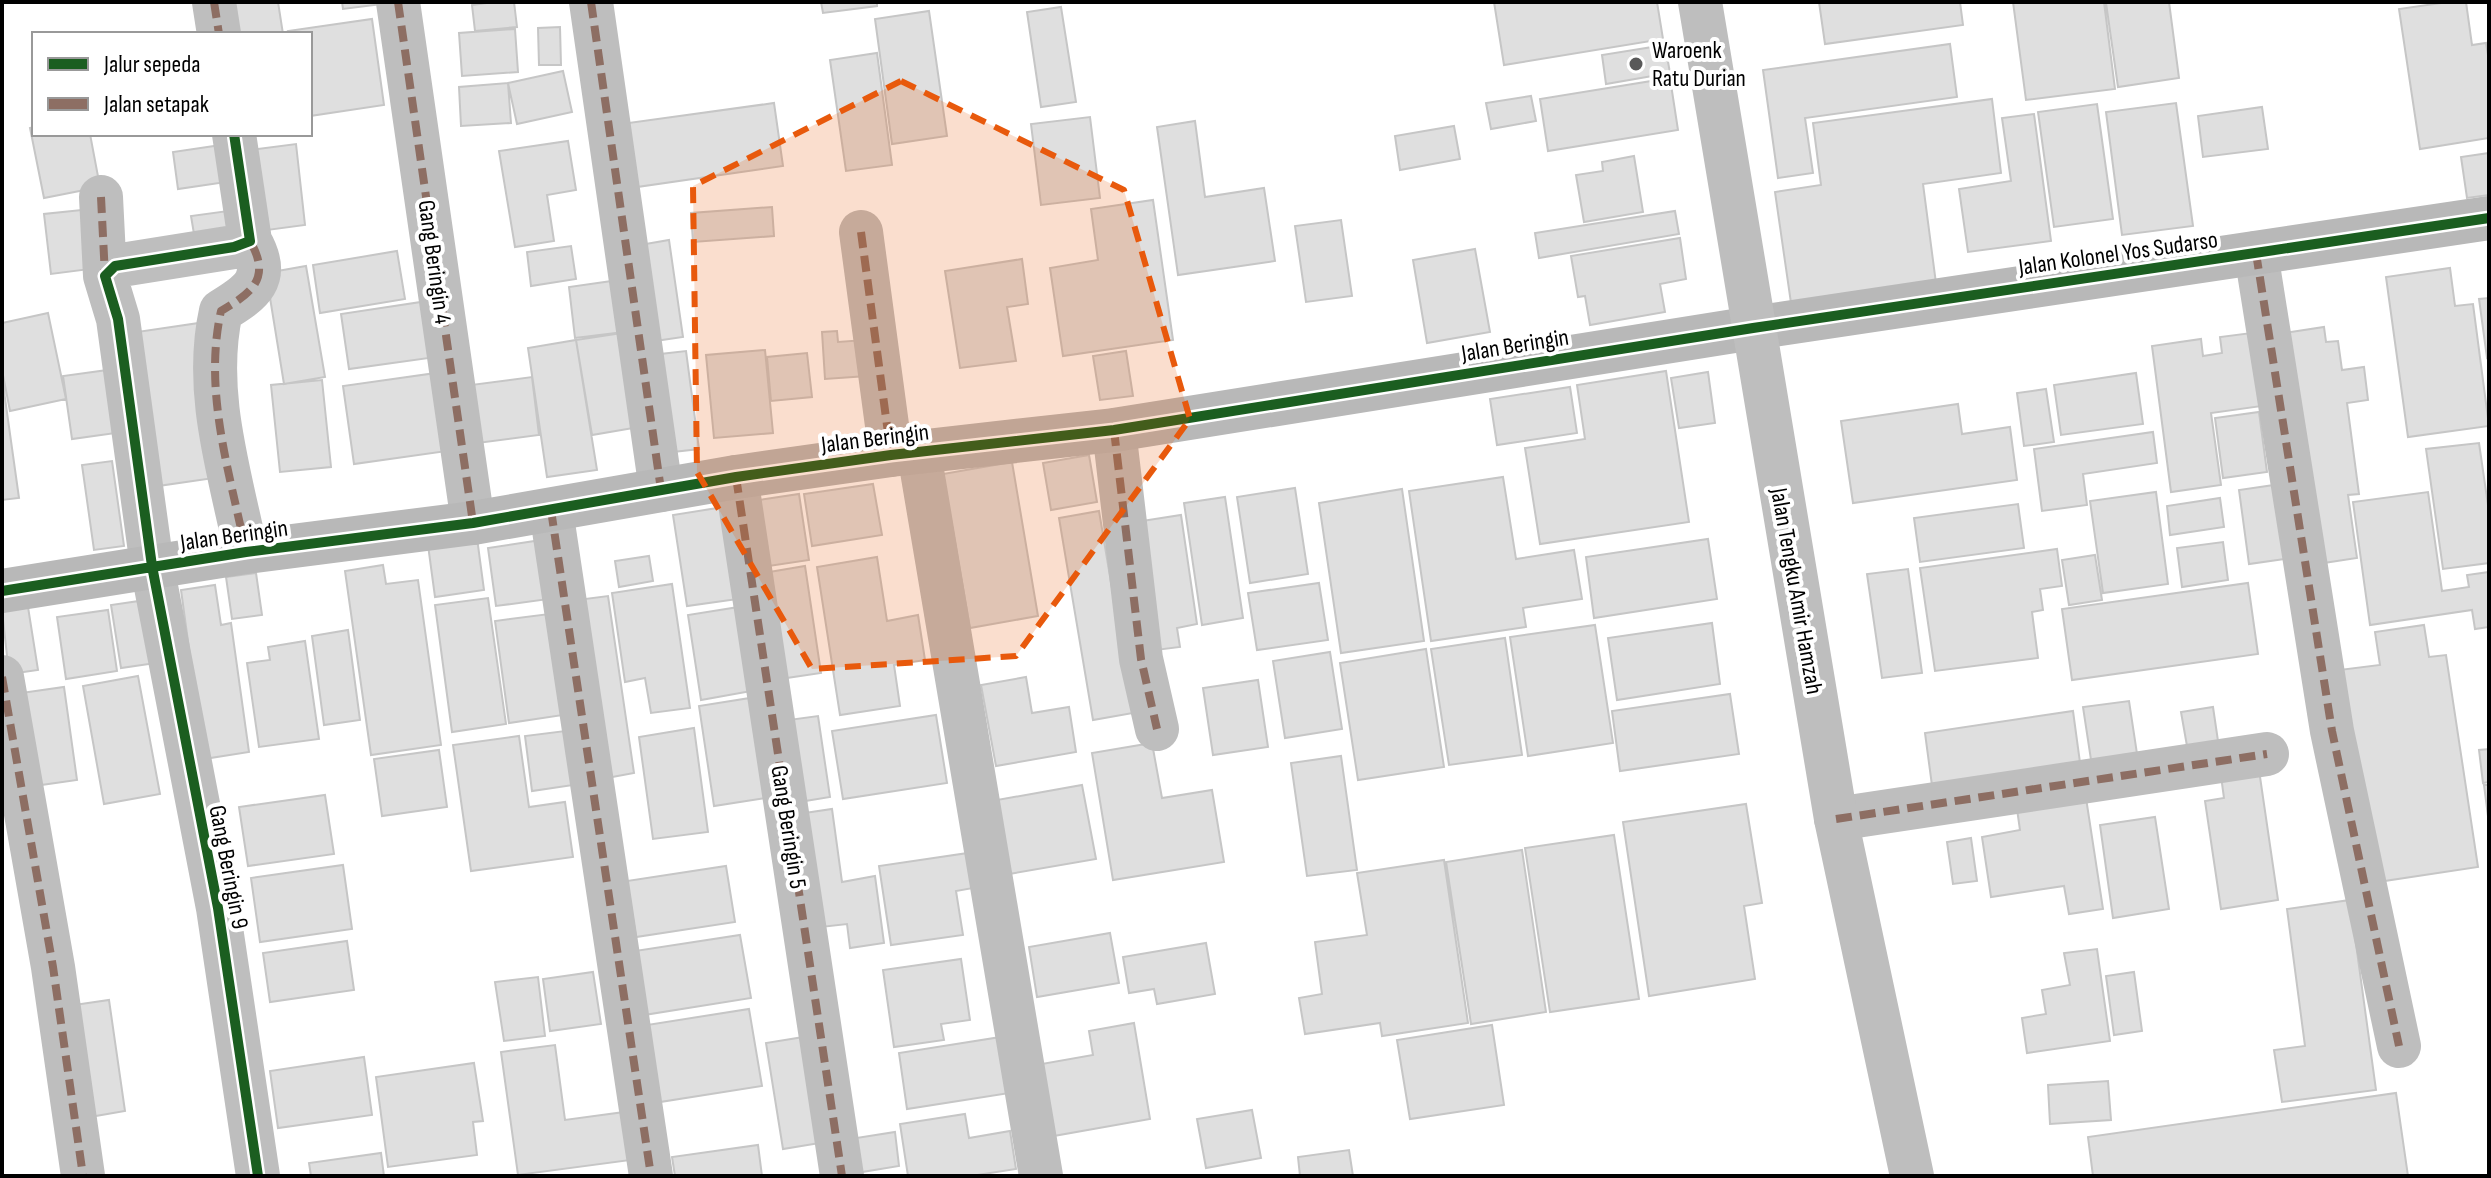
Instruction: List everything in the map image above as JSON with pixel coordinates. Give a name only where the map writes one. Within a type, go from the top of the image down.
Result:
[{"type":"main road","points":[[214,2],[219,32]]},
{"type":"main road","name":"Gang Beringin 4","points":[[398,2],[473,523]]},
{"type":"main road","points":[[591,2],[661,490]]},
{"type":"main road","name":"Jalan Tengku Amir Hamzah","points":[[1700,2],[1836,819],[1912,1176]]},
{"type":"main road","points":[[234,136],[250,241],[257,255],[258,278],[250,293],[221,311],[215,335],[213,368],[218,414],[246,552]]},
{"type":"main road","name":"Gang Beringin 9","points":[[101,197],[105,276],[118,319],[152,566],[218,908],[258,1176]]},
{"type":"main road","points":[[861,232],[1041,1176]]},
{"type":"main road","points":[[105,276],[115,266],[234,247],[250,241]]},
{"type":"main road","points":[[2256,253],[2332,731],[2399,1046]]},
{"type":"main road","points":[[1114,430],[1141,659],[1157,729]]},
{"type":"main road","name":"Gang Beringin 5","points":[[736,477],[842,1176]]},
{"type":"main road","points":[[551,510],[651,1176]]},
{"type":"main road","points":[[2,677],[53,967],[83,1176]]},
{"type":"main road","points":[[1836,819],[2267,754]]},
{"type":"street","name":"Jalan Kolonel Yos Sudarso","points":[[1753,328],[2489,218]]},
{"type":"street","name":"Jalan Beringin","points":[[2,591],[246,552],[473,523],[736,477],[1114,430],[1753,328]]},
{"type":"highlighted area","points":[[901,81],[1124,190],[1190,419],[1016,656],[812,669],[697,472],[693,186]]},
{"type":"building","points":[[222,2],[278,2],[283,32],[227,32]]},
{"type":"building","points":[[342,2],[389,2],[390,3],[343,9]]},
{"type":"building","points":[[514,2],[517,27],[475,31],[472,5]]},
{"type":"building","points":[[821,2],[877,2],[877,6],[823,13]]},
{"type":"building","points":[[1494,2],[1657,2],[1663,39],[1504,65]]},
{"type":"building","points":[[1819,2],[1960,2],[1963,25],[1825,44]]},
{"type":"building","points":[[2013,2],[2104,2],[2115,89],[2026,100]]},
{"type":"building","points":[[2169,2],[2179,78],[2118,87],[2106,3]]},
{"type":"building","points":[[2466,2],[2472,45],[2486,43],[2489,61],[2489,138],[2420,149],[2399,9]]},
{"type":"building","points":[[1061,7],[1076,102],[1041,107],[1027,12]]},
{"type":"building","points":[[929,11],[947,136],[892,144],[875,19]]},
{"type":"building","points":[[372,19],[384,105],[312,116],[312,32],[288,31]]},
{"type":"building","points":[[560,27],[561,65],[539,65],[538,28]]},
{"type":"building","points":[[515,29],[518,72],[462,76],[459,33]]},
{"type":"building","points":[[1950,44],[1957,97],[1805,118],[1813,173],[1778,178],[1763,70]]},
{"type":"building","name":"Waroenk Ratu Durian","points":[[1665,45],[1670,73],[1606,84],[1602,55]]},
{"type":"building","points":[[877,53],[892,165],[846,171],[830,60]]},
{"type":"building","points":[[563,71],[572,112],[517,124],[508,83]]},
{"type":"building","points":[[1670,78],[1678,130],[1548,151],[1540,99]]},
{"type":"building","points":[[508,83],[511,123],[461,126],[459,87]]},
{"type":"building","points":[[1531,96],[1536,121],[1491,129],[1486,103]]},
{"type":"building","points":[[1992,99],[2001,173],[1923,184],[1937,291],[1792,310],[1775,192],[1821,185],[1813,123]]},
{"type":"building","points":[[774,103],[783,166],[630,188],[621,124]]},
{"type":"building","points":[[2176,103],[2193,226],[2122,235],[2106,112]]},
{"type":"building","points":[[2097,104],[2113,219],[2054,227],[2038,112]]},
{"type":"building","points":[[2262,107],[2268,149],[2203,157],[2198,116]]},
{"type":"building","points":[[2034,114],[2051,241],[1968,252],[1959,189],[2011,181],[2002,118]]},
{"type":"building","points":[[1090,117],[1100,198],[1041,205],[1031,124]]},
{"type":"building","points":[[1195,121],[1205,197],[1264,188],[1275,261],[1178,275],[1157,127]]},
{"type":"building","points":[[1454,126],[1460,159],[1400,170],[1395,136]]},
{"type":"building","points":[[30,128],[32,136],[90,136],[100,187],[44,198]]},
{"type":"building","points":[[568,141],[576,190],[547,195],[554,241],[515,247],[499,151]]},
{"type":"building","points":[[228,144],[233,181],[178,189],[173,152]]},
{"type":"building","points":[[296,144],[305,225],[260,231],[250,150]]},
{"type":"building","points":[[2489,153],[2489,195],[2467,198],[2461,157]]},
{"type":"building","points":[[1634,156],[1643,212],[1584,222],[1576,175],[1603,171],[1602,162]]},
{"type":"building","points":[[1153,200],[1173,340],[1063,356],[1050,268],[1098,260],[1091,209]]},
{"type":"building","points":[[772,207],[774,236],[693,242],[691,213]]},
{"type":"building","points":[[91,209],[98,268],[51,274],[44,214]]},
{"type":"building","points":[[235,210],[239,234],[195,240],[191,216]]},
{"type":"building","points":[[1675,211],[1679,234],[1539,258],[1535,233]]},
{"type":"building","points":[[1341,220],[1352,296],[1306,302],[1295,226]]},
{"type":"building","points":[[1680,238],[1686,279],[1660,284],[1665,312],[1590,325],[1585,296],[1578,297],[1571,256]]},
{"type":"building","points":[[669,240],[683,337],[648,342],[634,246]]},
{"type":"building","points":[[571,246],[576,279],[531,286],[527,252]]},
{"type":"building","points":[[1475,249],[1490,332],[1427,343],[1413,260]]},
{"type":"building","points":[[397,251],[405,299],[320,313],[313,265]]},
{"type":"building","points":[[1022,259],[1028,304],[1007,307],[1016,361],[960,368],[945,271]]},
{"type":"building","points":[[306,266],[325,377],[284,384],[266,273]]},
{"type":"building","points":[[2450,268],[2455,306],[2473,304],[2489,426],[2408,437],[2386,277]]},
{"type":"building","points":[[626,279],[632,331],[575,338],[569,287]]},
{"type":"building","points":[[2489,298],[2489,357],[2487,358],[2479,299]]},
{"type":"building","points":[[421,302],[429,358],[349,369],[341,314]]},
{"type":"building","points":[[48,313],[66,399],[10,411],[2,370],[2,323]]},
{"type":"building","points":[[199,323],[221,477],[158,486],[137,332]]},
{"type":"building","points":[[2324,327],[2326,342],[2338,341],[2342,370],[2364,367],[2368,400],[2347,403],[2359,494],[2348,495],[2357,558],[2317,564],[2284,333]]},
{"type":"building","points":[[635,331],[651,425],[592,435],[576,340]]},
{"type":"building","points":[[837,331],[838,342],[865,340],[867,376],[825,379],[822,332]]},
{"type":"building","points":[[2259,332],[2269,405],[2211,413],[2221,485],[2171,492],[2152,346],[2201,339],[2203,356],[2222,353],[2220,337]]},
{"type":"building","points":[[576,340],[597,470],[547,477],[528,348]]},
{"type":"building","points":[[765,350],[773,433],[714,438],[706,355]]},
{"type":"building","points":[[686,351],[699,449],[656,454],[643,356]]},
{"type":"building","points":[[1126,351],[1133,396],[1100,400],[1093,356]]},
{"type":"building","points":[[807,353],[812,397],[771,401],[767,357]]},
{"type":"building","points":[[115,369],[123,432],[72,439],[63,376]]},
{"type":"building","points":[[1666,371],[1689,522],[1540,544],[1525,448],[1585,439],[1577,385]]},
{"type":"building","points":[[1708,372],[1715,423],[1679,428],[1671,378]]},
{"type":"building","points":[[436,373],[447,451],[354,464],[343,386]]},
{"type":"building","points":[[2136,373],[2143,424],[2061,435],[2054,385]]},
{"type":"building","points":[[2,377],[19,498],[2,500]]},
{"type":"building","points":[[532,377],[539,435],[478,443],[471,385]]},
{"type":"building","points":[[322,380],[331,467],[280,472],[271,385]]},
{"type":"building","points":[[1570,387],[1577,433],[1497,445],[1490,399]]},
{"type":"building","points":[[2046,389],[2054,442],[2024,446],[2017,393]]},
{"type":"building","points":[[1958,404],[1962,434],[2010,427],[2017,480],[1853,503],[1841,421]]},
{"type":"building","points":[[2259,412],[2267,472],[2223,478],[2215,418]]},
{"type":"building","points":[[2153,432],[2157,463],[2083,474],[2087,505],[2042,511],[2034,449]]},
{"type":"building","points":[[2479,443],[2489,512],[2489,563],[2443,569],[2426,449]]},
{"type":"building","points":[[1089,455],[1097,502],[1051,510],[1043,463]]},
{"type":"building","points":[[112,461],[124,546],[94,550],[82,465]]},
{"type":"building","points":[[1012,462],[1038,616],[970,628],[943,474]]},
{"type":"building","points":[[1503,477],[1516,559],[1574,550],[1582,599],[1523,608],[1526,627],[1431,641],[1409,491]]},
{"type":"building","points":[[873,484],[882,535],[812,546],[804,494]]},
{"type":"building","points":[[2281,484],[2291,558],[2249,564],[2239,490]]},
{"type":"building","points":[[1295,488],[1308,574],[1250,583],[1237,497]]},
{"type":"building","points":[[1402,489],[1424,641],[1341,653],[1319,503]]},
{"type":"building","points":[[2156,492],[2168,584],[2103,593],[2090,501]]},
{"type":"building","points":[[2428,492],[2442,591],[2469,587],[2467,575],[2489,572],[2489,627],[2475,629],[2472,610],[2370,625],[2353,502]]},
{"type":"building","points":[[799,494],[809,560],[756,568],[746,502]]},
{"type":"building","points":[[1225,497],[1243,618],[1202,625],[1184,503]]},
{"type":"building","points":[[2220,498],[2224,527],[2170,535],[2167,506]]},
{"type":"building","points":[[2018,504],[2024,548],[1920,562],[1914,518]]},
{"type":"building","points":[[730,506],[745,598],[687,606],[673,515]]},
{"type":"building","points":[[1099,511],[1133,713],[1093,720],[1059,518]]},
{"type":"building","points":[[1181,515],[1197,624],[1177,628],[1180,647],[1148,651],[1129,523]]},
{"type":"building","points":[[477,538],[484,590],[435,597],[428,545]]},
{"type":"building","points":[[548,539],[556,598],[496,606],[488,548]]},
{"type":"building","points":[[1708,539],[1717,599],[1594,618],[1586,557]]},
{"type":"building","points":[[2223,542],[2228,580],[2182,587],[2177,548]]},
{"type":"building","points":[[2057,549],[2062,586],[2040,589],[2043,610],[2032,612],[2038,658],[1935,671],[1920,568]]},
{"type":"building","points":[[2095,555],[2102,600],[2069,605],[2062,560]]},
{"type":"building","points":[[649,556],[653,581],[619,587],[615,561]]},
{"type":"building","points":[[877,557],[887,621],[918,615],[925,660],[894,665],[900,706],[840,715],[817,567]]},
{"type":"building","points":[[383,565],[386,584],[418,580],[441,745],[371,755],[345,571]]},
{"type":"building","points":[[805,566],[821,673],[773,680],[757,574]]},
{"type":"building","points":[[1908,569],[1922,673],[1882,678],[1867,574]]},
{"type":"building","points":[[256,573],[262,615],[232,619],[226,577]]},
{"type":"building","points":[[1319,583],[1328,640],[1257,650],[1248,593]]},
{"type":"building","points":[[2248,583],[2258,654],[2072,680],[2062,609]]},
{"type":"building","points":[[672,584],[690,708],[651,713],[645,678],[625,682],[612,593]]},
{"type":"building","points":[[215,585],[221,625],[231,623],[249,752],[204,759],[181,590]]},
{"type":"building","points":[[608,596],[634,773],[596,780],[569,601]]},
{"type":"building","points":[[488,598],[506,724],[452,732],[435,605]]},
{"type":"building","points":[[146,600],[156,663],[121,668],[111,605]]},
{"type":"building","points":[[745,606],[757,690],[701,700],[688,615]]},
{"type":"building","points":[[28,607],[38,670],[9,674],[2,610]]},
{"type":"building","points":[[108,610],[117,671],[66,679],[57,617]]},
{"type":"building","points":[[549,614],[563,715],[509,723],[495,621]]},
{"type":"building","points":[[1712,623],[1720,684],[1617,700],[1608,638]]},
{"type":"building","points":[[1595,625],[1613,743],[1528,756],[1510,637]]},
{"type":"building","points":[[2424,625],[2429,657],[2446,655],[2478,867],[2371,883],[2339,670],[2380,665],[2375,632]]},
{"type":"building","points":[[348,630],[360,720],[324,725],[312,636]]},
{"type":"building","points":[[1505,638],[1522,755],[1449,765],[1431,649]]},
{"type":"building","points":[[305,641],[319,739],[259,747],[247,663],[270,660],[268,647]]},
{"type":"building","points":[[1426,649],[1444,767],[1358,780],[1340,663]]},
{"type":"building","points":[[1330,652],[1342,729],[1285,738],[1273,661]]},
{"type":"building","points":[[138,676],[160,794],[104,804],[83,686]]},
{"type":"building","points":[[1026,677],[1032,713],[1069,707],[1076,752],[996,766],[981,685]]},
{"type":"building","points":[[1258,680],[1268,747],[1213,755],[1203,688]]},
{"type":"building","points":[[64,687],[77,780],[27,787],[14,694]]},
{"type":"building","points":[[1730,694],[1739,754],[1620,771],[1612,711]]},
{"type":"building","points":[[750,698],[766,798],[714,806],[699,706]]},
{"type":"building","points":[[2129,701],[2139,767],[2093,773],[2083,707]]},
{"type":"building","points":[[2213,707],[2218,741],[2187,746],[2181,712]]},
{"type":"building","points":[[2073,711],[2081,770],[1933,793],[1925,733]]},
{"type":"building","points":[[936,715],[947,783],[843,799],[832,731]]},
{"type":"building","points":[[818,716],[830,797],[793,803],[781,721]]},
{"type":"building","points":[[694,728],[708,832],[653,839],[639,737]]},
{"type":"building","points":[[573,730],[580,784],[532,791],[525,736]]},
{"type":"building","points":[[519,736],[529,807],[565,802],[573,857],[471,871],[453,745]]},
{"type":"building","points":[[1152,743],[1162,798],[1212,790],[1224,862],[1113,880],[1092,753]]},
{"type":"building","points":[[2489,749],[2489,782],[2483,783],[2479,750]]},
{"type":"building","points":[[439,750],[447,807],[382,816],[374,759]]},
{"type":"building","points":[[1341,756],[1357,870],[1307,876],[1291,763]]},
{"type":"building","points":[[2259,770],[2278,900],[2221,909],[2205,801],[2224,798],[2221,776]]},
{"type":"building","points":[[1082,785],[1096,859],[1009,874],[997,800]]},
{"type":"building","points":[[2484,785],[2489,785],[2489,824]]},
{"type":"building","points":[[325,795],[334,854],[248,866],[239,807]]},
{"type":"building","points":[[2086,798],[2103,909],[2069,914],[2064,886],[1991,897],[1982,837],[2020,830],[2017,809]]},
{"type":"building","points":[[1746,804],[1762,903],[1744,906],[1755,979],[1649,996],[1623,822]]},
{"type":"building","points":[[832,809],[842,882],[875,876],[884,943],[850,948],[847,924],[821,927],[791,815]]},
{"type":"building","points":[[2155,817],[2169,909],[2113,918],[2100,825]]},
{"type":"building","points":[[1614,835],[1639,999],[1550,1012],[1525,848]]},
{"type":"building","points":[[1971,838],[1977,881],[1953,884],[1947,842]]},
{"type":"building","points":[[1522,850],[1546,1012],[1471,1024],[1446,862]]},
{"type":"building","points":[[968,853],[973,888],[956,891],[963,935],[891,945],[879,866]]},
{"type":"building","points":[[1444,860],[1468,1023],[1382,1036],[1380,1023],[1305,1034],[1299,998],[1322,994],[1315,942],[1367,935],[1357,873]]},
{"type":"building","points":[[343,865],[352,929],[260,942],[251,878]]},
{"type":"building","points":[[726,866],[735,922],[636,937],[627,881]]},
{"type":"building","points":[[2350,900],[2376,1090],[2282,1102],[2274,1050],[2305,1046],[2287,909]]},
{"type":"building","points":[[1110,933],[1119,983],[1037,997],[1029,947]]},
{"type":"building","points":[[740,935],[751,998],[644,1015],[635,951]]},
{"type":"building","points":[[347,941],[354,990],[270,1002],[263,953]]},
{"type":"building","points":[[1206,943],[1215,994],[1157,1004],[1154,989],[1129,993],[1123,957]]},
{"type":"building","points":[[2097,949],[2110,1041],[2027,1053],[2022,1018],[2046,1014],[2042,990],[2070,985],[2064,953]]},
{"type":"building","points":[[961,959],[970,1020],[941,1024],[944,1040],[894,1047],[883,970]]},
{"type":"building","points":[[593,972],[601,1024],[550,1031],[543,979]]},
{"type":"building","points":[[2134,972],[2142,1031],[2114,1035],[2106,976]]},
{"type":"building","points":[[538,977],[545,1036],[504,1041],[495,982]]},
{"type":"building","points":[[109,1000],[125,1111],[84,1118],[67,1006]]},
{"type":"building","points":[[749,1009],[762,1086],[660,1102],[647,1025]]},
{"type":"building","points":[[1134,1023],[1150,1119],[1048,1137],[1036,1065],[1093,1055],[1089,1031]]},
{"type":"building","points":[[1492,1025],[1504,1105],[1410,1119],[1397,1040]]},
{"type":"building","points":[[816,1035],[832,1141],[783,1149],[766,1043]]},
{"type":"building","points":[[1007,1036],[1016,1092],[907,1109],[899,1053]]},
{"type":"building","points":[[555,1045],[565,1120],[632,1111],[638,1159],[518,1175],[501,1052]]},
{"type":"building","points":[[364,1057],[372,1115],[278,1128],[270,1071]]},
{"type":"building","points":[[474,1063],[483,1121],[473,1122],[477,1155],[388,1167],[376,1077]]},
{"type":"building","points":[[2108,1081],[2111,1120],[2050,1124],[2048,1085]]},
{"type":"building","points":[[2396,1093],[2408,1176],[2093,1176],[2088,1137]]},
{"type":"building","points":[[1252,1110],[1261,1158],[1206,1168],[1197,1119]]},
{"type":"building","points":[[965,1114],[969,1138],[1010,1131],[1016,1169],[971,1176],[908,1176],[900,1124]]},
{"type":"building","points":[[895,1132],[899,1166],[856,1173],[850,1139]]},
{"type":"building","points":[[758,1145],[762,1176],[675,1176],[672,1157]]},
{"type":"building","points":[[1349,1150],[1353,1176],[1300,1176],[1298,1157]]},
{"type":"building","points":[[381,1153],[384,1176],[311,1176],[309,1163]]},
{"type":"marked path","points":[[214,2],[219,32]]},
{"type":"marked path","points":[[398,2],[473,523]]},
{"type":"marked path","points":[[591,2],[661,490]]},
{"type":"marked path","points":[[101,197],[105,276]]},
{"type":"marked path","points":[[861,232],[891,455]]},
{"type":"marked path","points":[[246,552],[226,462],[215,372],[221,311],[249,291],[258,275],[259,265],[250,241]]},
{"type":"marked path","points":[[2256,253],[2332,731],[2399,1046]]},
{"type":"marked path","points":[[1114,430],[1141,659],[1157,729]]},
{"type":"marked path","points":[[736,477],[842,1176]]},
{"type":"marked path","points":[[551,510],[651,1176]]},
{"type":"marked path","points":[[2,677],[53,967],[83,1176]]},
{"type":"marked path","points":[[1836,819],[2267,754]]},
{"type":"cycle path","points":[[234,136],[250,241],[234,247],[115,266],[105,276],[118,319],[152,566],[218,908],[258,1176]]},
{"type":"cycle path","points":[[2,591],[246,552],[473,523],[736,477],[891,455],[1114,430],[1753,328],[2489,218]]},
{"type":"place","name":"Waroenk Ratu Durian","points":[[1636,64]]}]
